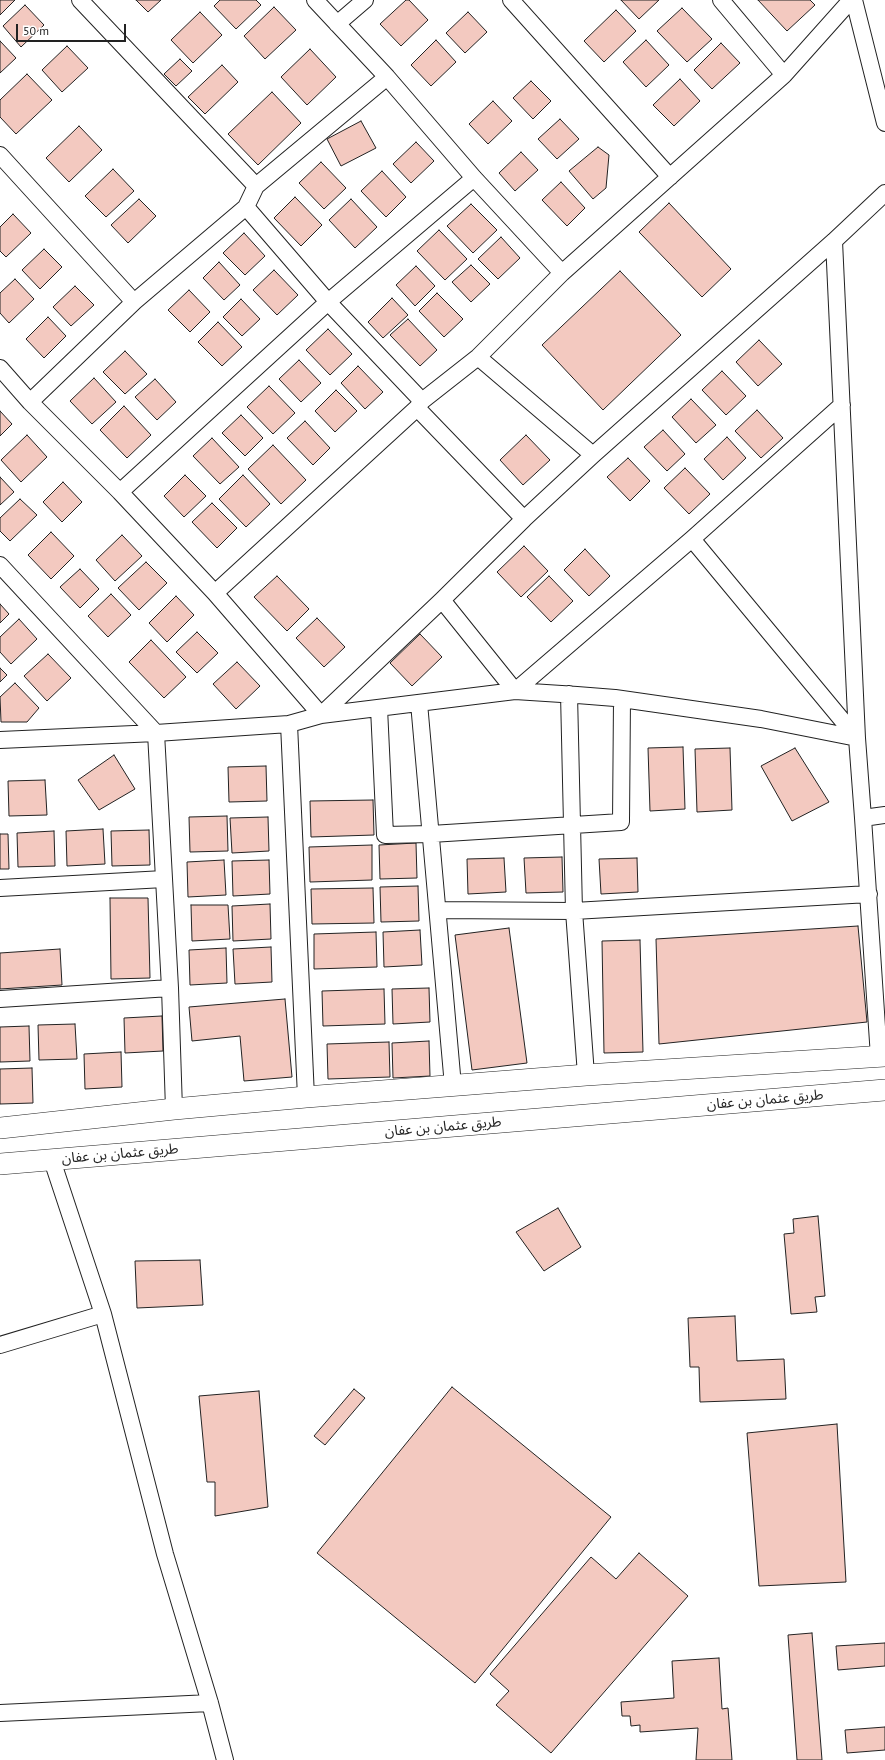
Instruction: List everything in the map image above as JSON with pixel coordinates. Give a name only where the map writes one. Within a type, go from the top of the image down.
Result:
[{"type":"main road","points":[[0,1128],[174,1109],[306,1097],[586,1075],[882,1056]]},
{"type":"main road","name":"طريق عثمان بن عفان","points":[[0,1164],[885,1090]]},
{"type":"street","points":[[80,0],[256,186]]},
{"type":"street","points":[[315,0],[387,77],[474,178],[562,273]]},
{"type":"street","points":[[337,24],[365,0]]},
{"type":"street","points":[[511,0],[670,178]]},
{"type":"street","points":[[721,0],[784,75]]},
{"type":"street","points":[[215,593],[419,405],[478,357],[562,273],[784,75],[853,0]]},
{"type":"street","points":[[853,0],[885,124]]},
{"type":"street","points":[[30,402],[134,302],[246,207],[256,186],[387,77]]},
{"type":"street","points":[[0,156],[134,302]]},
{"type":"street","points":[[120,492],[328,302],[474,178]]},
{"type":"street","points":[[321,714],[442,600],[524,519],[593,455],[834,241],[885,193]]},
{"type":"street","points":[[246,207],[419,405],[524,519]]},
{"type":"street","points":[[834,241],[857,738],[862,818],[882,1056]]},
{"type":"street","points":[[478,357],[593,455]]},
{"type":"street","points":[[0,368],[30,402],[120,492],[215,593],[321,714]]},
{"type":"street","points":[[515,691],[692,539],[842,406]]},
{"type":"street","points":[[692,539],[857,738]]},
{"type":"street","points":[[0,565],[156,733],[170,988],[174,1109]]},
{"type":"street","points":[[442,600],[515,691]]},
{"type":"street","points":[[0,740],[156,733],[289,724],[321,714],[515,691],[622,699],[761,719],[857,738]]},
{"type":"street","points":[[569,694],[574,911],[586,1075]]},
{"type":"street","points":[[379,708],[385,835],[431,834],[621,822],[622,699]]},
{"type":"street","points":[[419,703],[453,1086]]},
{"type":"street","points":[[289,724],[306,1097]]},
{"type":"street","points":[[862,818],[885,815]]},
{"type":"street","points":[[0,888],[164,879]]},
{"type":"street","points":[[438,910],[574,911],[869,894]]},
{"type":"street","points":[[0,1000],[170,988]]},
{"type":"street","points":[[52,1160],[103,1314],[165,1554],[210,1703],[225,1760]]},
{"type":"street","points":[[0,1344],[103,1314]]},
{"type":"street","points":[[0,1713],[210,1703]]},
{"type":"building","points":[[0,0],[15,0],[0,15]]},
{"type":"building","points":[[136,0],[161,0],[148,12]]},
{"type":"building","points":[[220,0],[256,0],[261,5],[236,29],[214,6]]},
{"type":"building","points":[[406,0],[409,0],[428,20],[401,46],[380,24]]},
{"type":"building","points":[[621,0],[659,0],[639,19]]},
{"type":"building","points":[[758,0],[810,0],[815,5],[787,31]]},
{"type":"building","points":[[25,5],[44,25],[21,47],[3,26]]},
{"type":"building","points":[[274,7],[296,30],[265,59],[244,36]]},
{"type":"building","points":[[682,8],[712,39],[687,62],[657,31]]},
{"type":"building","points":[[616,10],[636,31],[604,62],[584,41]]},
{"type":"building","points":[[200,12],[222,35],[193,63],[171,40]]},
{"type":"building","points":[[468,12],[487,32],[465,53],[446,33]]},
{"type":"building","points":[[436,40],[456,62],[431,86],[411,65]]},
{"type":"building","points":[[646,40],[669,65],[646,87],[623,62]]},
{"type":"building","points":[[0,41],[16,58],[0,73]]},
{"type":"building","points":[[721,43],[740,63],[712,89],[694,70]]},
{"type":"building","points":[[67,46],[88,68],[62,92],[42,70]]},
{"type":"building","points":[[310,49],[336,77],[307,105],[281,77]]},
{"type":"building","points":[[180,59],[192,71],[176,86],[164,74]]},
{"type":"building","points":[[222,65],[238,82],[205,114],[188,97]]},
{"type":"building","points":[[27,74],[52,100],[16,134],[0,117],[0,100]]},
{"type":"building","points":[[680,79],[700,101],[674,126],[653,105]]},
{"type":"building","points":[[531,81],[551,101],[533,119],[513,98]]},
{"type":"building","points":[[272,92],[301,123],[258,165],[228,134]]},
{"type":"building","points":[[493,101],[512,121],[488,144],[469,124]]},
{"type":"building","points":[[560,119],[579,139],[557,159],[538,139]]},
{"type":"building","points":[[361,121],[376,148],[341,166],[327,139]]},
{"type":"building","points":[[79,126],[102,150],[69,182],[46,158]]},
{"type":"building","points":[[416,142],[434,161],[411,183],[393,164]]},
{"type":"building","points":[[598,147],[609,155],[606,188],[593,199],[569,171]]},
{"type":"building","points":[[521,152],[538,170],[515,191],[499,173]]},
{"type":"building","points":[[321,162],[346,188],[324,209],[299,183]]},
{"type":"building","points":[[113,169],[134,191],[106,217],[85,196]]},
{"type":"building","points":[[382,171],[406,197],[386,217],[361,191]]},
{"type":"building","points":[[561,182],[585,208],[567,226],[542,200]]},
{"type":"building","points":[[295,197],[322,225],[301,246],[274,218]]},
{"type":"building","points":[[139,199],[156,216],[128,243],[111,225]]},
{"type":"building","points":[[351,199],[377,227],[355,248],[329,220]]},
{"type":"building","points":[[669,203],[731,269],[702,297],[639,232]]},
{"type":"building","points":[[471,204],[497,230],[473,253],[447,226]]},
{"type":"building","points":[[13,214],[31,233],[6,257],[0,251],[0,227]]},
{"type":"building","points":[[439,230],[467,259],[445,280],[417,251]]},
{"type":"building","points":[[244,233],[265,256],[245,275],[223,253]]},
{"type":"building","points":[[501,237],[520,258],[498,279],[478,259]]},
{"type":"building","points":[[44,249],[62,267],[40,289],[22,270]]},
{"type":"building","points":[[219,262],[240,285],[224,300],[203,278]]},
{"type":"building","points":[[471,265],[490,284],[471,302],[452,282]]},
{"type":"building","points":[[416,266],[435,286],[415,306],[396,285]]},
{"type":"building","points":[[274,270],[298,295],[277,315],[253,290]]},
{"type":"building","points":[[620,271],[681,335],[603,410],[542,345]]},
{"type":"building","points":[[15,279],[34,299],[9,323],[0,313],[0,293]]},
{"type":"building","points":[[75,286],[94,305],[71,326],[53,307]]},
{"type":"building","points":[[189,290],[210,312],[190,332],[168,310]]},
{"type":"building","points":[[437,293],[463,319],[444,337],[419,311]]},
{"type":"building","points":[[392,298],[408,315],[383,338],[368,322]]},
{"type":"building","points":[[241,299],[260,319],[242,336],[223,317]]},
{"type":"building","points":[[48,317],[66,336],[44,358],[26,339]]},
{"type":"building","points":[[408,319],[437,350],[420,366],[390,335]]},
{"type":"building","points":[[218,322],[242,347],[222,366],[198,342]]},
{"type":"building","points":[[328,329],[352,354],[330,375],[306,350]]},
{"type":"building","points":[[759,340],[782,364],[758,386],[736,362]]},
{"type":"building","points":[[125,351],[147,374],[125,394],[103,372]]},
{"type":"building","points":[[299,360],[321,383],[301,402],[279,379]]},
{"type":"building","points":[[358,366],[383,392],[365,409],[341,383]]},
{"type":"building","points":[[722,371],[746,396],[726,415],[702,390]]},
{"type":"building","points":[[94,378],[116,402],[92,424],[70,401]]},
{"type":"building","points":[[155,379],[176,402],[157,420],[135,397]]},
{"type":"building","points":[[269,386],[295,413],[273,434],[247,407]]},
{"type":"building","points":[[336,390],[357,411],[335,432],[315,411]]},
{"type":"building","points":[[691,399],[716,425],[696,443],[672,417]]},
{"type":"building","points":[[124,406],[151,435],[127,458],[100,430]]},
{"type":"building","points":[[757,410],[783,438],[761,458],[735,431]]},
{"type":"building","points":[[0,411],[12,424],[0,436]]},
{"type":"building","points":[[241,415],[263,438],[245,456],[222,433]]},
{"type":"building","points":[[305,421],[330,448],[313,465],[287,438]]},
{"type":"building","points":[[663,430],[685,454],[667,471],[644,447]]},
{"type":"building","points":[[27,435],[47,457],[21,482],[1,460]]},
{"type":"building","points":[[526,435],[550,460],[523,485],[500,460]]},
{"type":"building","points":[[727,437],[746,458],[723,480],[704,459]]},
{"type":"building","points":[[212,438],[239,467],[220,484],[193,456]]},
{"type":"building","points":[[273,445],[306,480],[281,504],[248,469]]},
{"type":"building","points":[[628,458],[650,481],[630,501],[607,477]]},
{"type":"building","points":[[685,468],[710,494],[689,514],[664,488]]},
{"type":"building","points":[[185,475],[206,496],[184,517],[164,496]]},
{"type":"building","points":[[243,475],[270,504],[246,527],[219,499]]},
{"type":"building","points":[[0,477],[14,492],[0,505]]},
{"type":"building","points":[[63,482],[82,502],[62,522],[43,502]]},
{"type":"building","points":[[20,499],[37,515],[10,541],[0,531],[0,518]]},
{"type":"building","points":[[212,503],[237,528],[217,548],[192,522]]},
{"type":"building","points":[[51,532],[74,556],[51,579],[28,555]]},
{"type":"building","points":[[122,535],[142,556],[115,581],[96,560]]},
{"type":"building","points":[[524,546],[548,571],[521,597],[497,572]]},
{"type":"building","points":[[585,549],[610,576],[589,596],[564,570]]},
{"type":"building","points":[[146,562],[167,583],[139,610],[118,588]]},
{"type":"building","points":[[80,569],[99,589],[80,608],[60,587]]},
{"type":"building","points":[[277,576],[309,609],[287,631],[254,597]]},
{"type":"building","points":[[549,576],[573,601],[551,622],[527,597]]},
{"type":"building","points":[[111,594],[131,615],[108,637],[88,616]]},
{"type":"building","points":[[176,596],[194,615],[167,642],[149,623]]},
{"type":"building","points":[[0,604],[9,614],[0,623]]},
{"type":"building","points":[[317,618],[345,647],[324,667],[296,638]]},
{"type":"building","points":[[19,619],[37,639],[11,664],[0,652],[0,637]]},
{"type":"building","points":[[197,632],[218,653],[197,673],[176,652]]},
{"type":"building","points":[[420,634],[442,657],[412,686],[390,663]]},
{"type":"building","points":[[151,640],[186,677],[164,698],[129,662]]},
{"type":"building","points":[[48,654],[71,678],[47,701],[24,676]]},
{"type":"building","points":[[237,662],[260,686],[236,709],[213,684]]},
{"type":"building","points":[[0,668],[7,675],[0,682]]},
{"type":"building","points":[[15,683],[39,708],[27,722],[1,722],[0,697]]},
{"type":"building","points":[[683,747],[685,809],[650,811],[648,748]]},
{"type":"building","points":[[730,748],[732,810],[697,812],[695,749]]},
{"type":"building","points":[[795,748],[829,802],[792,821],[761,766]]},
{"type":"building","points":[[114,755],[135,789],[99,810],[78,780]]},
{"type":"building","points":[[266,766],[267,801],[229,802],[228,767]]},
{"type":"building","points":[[45,780],[47,815],[9,816],[8,781]]},
{"type":"building","points":[[373,800],[374,835],[311,837],[310,801]]},
{"type":"building","points":[[227,816],[228,851],[190,852],[189,817]]},
{"type":"building","points":[[268,817],[269,851],[232,853],[230,818]]},
{"type":"building","points":[[103,829],[105,864],[67,866],[66,831]]},
{"type":"building","points":[[149,830],[150,865],[112,866],[111,831]]},
{"type":"building","points":[[54,831],[55,866],[18,867],[17,833]]},
{"type":"building","points":[[0,834],[8,834],[9,869],[0,869]]},
{"type":"building","points":[[416,843],[417,878],[380,879],[379,845]]},
{"type":"building","points":[[372,845],[372,880],[310,882],[309,847]]},
{"type":"building","points":[[562,857],[563,892],[526,893],[524,858]]},
{"type":"building","points":[[504,858],[506,892],[468,894],[467,859]]},
{"type":"building","points":[[637,858],[638,892],[601,894],[599,859]]},
{"type":"building","points":[[224,860],[226,895],[188,897],[187,862]]},
{"type":"building","points":[[269,860],[270,894],[233,896],[232,861]]},
{"type":"building","points":[[418,886],[419,921],[381,922],[380,887]]},
{"type":"building","points":[[373,888],[374,923],[312,924],[311,889]]},
{"type":"building","points":[[110,898],[148,898],[150,978],[111,979]]},
{"type":"building","points":[[270,904],[271,939],[233,941],[232,906]]},
{"type":"building","points":[[191,905],[228,905],[230,939],[192,941]]},
{"type":"building","points":[[858,926],[867,1022],[659,1044],[656,939]]},
{"type":"building","points":[[509,928],[527,1063],[472,1070],[455,935]]},
{"type":"building","points":[[420,930],[422,965],[384,967],[383,932]]},
{"type":"building","points":[[376,932],[377,967],[314,969],[314,934]]},
{"type":"building","points":[[640,940],[643,1052],[604,1053],[602,941]]},
{"type":"building","points":[[271,947],[272,982],[235,984],[233,949]]},
{"type":"building","points":[[226,948],[227,983],[190,985],[189,950]]},
{"type":"building","points":[[60,949],[62,985],[0,989],[0,953]]},
{"type":"building","points":[[429,988],[430,1022],[393,1024],[392,989]]},
{"type":"building","points":[[384,989],[385,1024],[323,1026],[322,991]]},
{"type":"building","points":[[285,999],[292,1077],[244,1081],[240,1036],[192,1041],[189,1007]]},
{"type":"building","points":[[162,1016],[163,1051],[125,1053],[124,1018]]},
{"type":"building","points":[[75,1024],[77,1059],[39,1060],[38,1025]]},
{"type":"building","points":[[29,1026],[30,1061],[0,1062],[0,1027]]},
{"type":"building","points":[[429,1041],[430,1076],[393,1078],[392,1043]]},
{"type":"building","points":[[389,1042],[390,1077],[328,1079],[327,1044]]},
{"type":"building","points":[[121,1052],[122,1087],[85,1089],[84,1054]]},
{"type":"building","points":[[32,1068],[33,1103],[0,1104],[0,1069]]},
{"type":"building","points":[[558,1208],[581,1247],[544,1271],[516,1232]]},
{"type":"building","points":[[818,1216],[825,1296],[815,1297],[817,1312],[791,1314],[784,1234],[794,1233],[793,1219]]},
{"type":"building","points":[[200,1260],[203,1305],[137,1308],[135,1261]]},
{"type":"building","points":[[735,1316],[737,1361],[784,1359],[786,1399],[700,1402],[699,1367],[690,1367],[688,1318]]},
{"type":"building","points":[[452,1387],[611,1517],[475,1683],[317,1553]]},
{"type":"building","points":[[354,1389],[365,1398],[325,1445],[314,1436]]},
{"type":"building","points":[[259,1391],[268,1507],[215,1516],[215,1482],[207,1482],[199,1396]]},
{"type":"building","points":[[837,1424],[846,1582],[759,1586],[747,1433]]},
{"type":"building","points":[[639,1553],[688,1596],[551,1753],[496,1705],[509,1691],[490,1674],[591,1557],[616,1579]]},
{"type":"building","points":[[812,1633],[822,1760],[797,1760],[788,1635]]},
{"type":"building","points":[[885,1643],[885,1666],[838,1670],[836,1646]]},
{"type":"building","points":[[719,1658],[722,1709],[728,1708],[732,1760],[696,1760],[698,1728],[640,1732],[640,1725],[631,1726],[630,1716],[622,1716],[621,1702],[674,1698],[672,1661]]},
{"type":"building","points":[[885,1727],[885,1750],[847,1753],[845,1730]]}]
